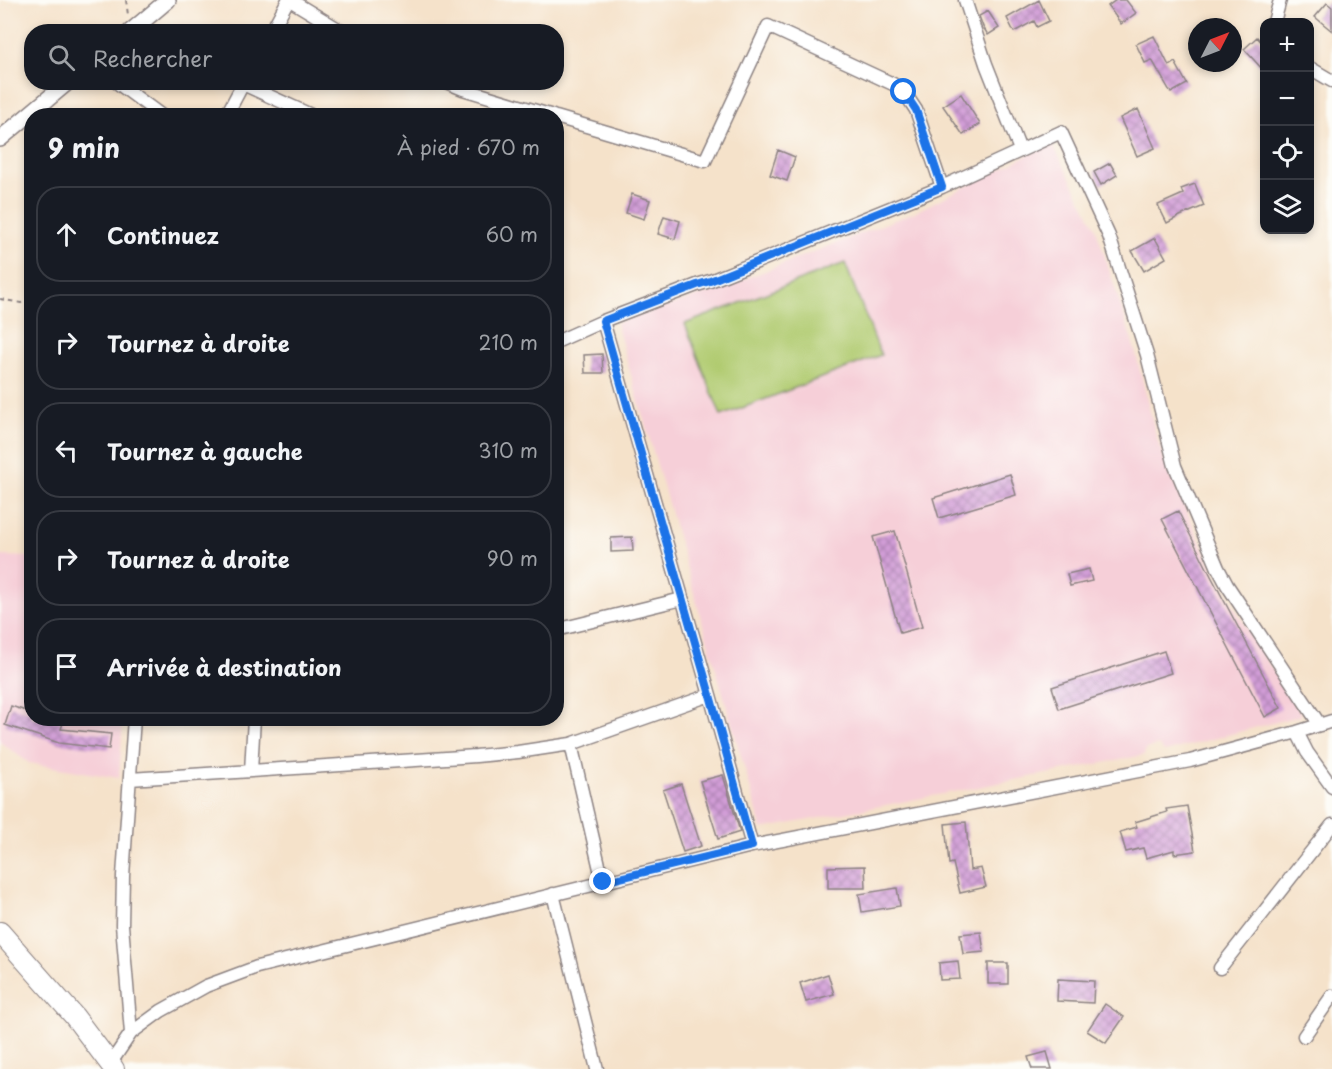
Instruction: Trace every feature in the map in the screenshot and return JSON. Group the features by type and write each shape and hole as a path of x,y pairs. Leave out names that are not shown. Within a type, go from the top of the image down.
{"main road":[{"path":"0,932 74,1016 112,1066"}],"street":[{"path":"140,24 168,0"},
{"path":"276,24 289,0 330,24"},
{"path":"965,0 986,64 1020,150"},
{"path":"1275,18 1280,0"},
{"path":"564,119 705,161 768,26 893,84 904,92 916,110 942,187"},
{"path":"1314,70 1332,81"},
{"path":"38,108 59,90"},
{"path":"127,90 151,108"},
{"path":"230,108 240,90"},
{"path":"259,90 296,108"},
{"path":"472,90 529,108"},
{"path":"0,140 24,120"},
{"path":"112,1066 131,1034 161,1011 206,986 257,967 752,846 1190,761 1326,723 1227,585 1214,558 1175,466 1147,355 1109,236 1061,132 942,187 564,338"},
{"path":"603,321 752,846"},
{"path":"564,628 682,599"},
{"path":"130,778 518,752 571,744 710,695"},
{"path":"131,1034 122,925 123,876 133,726"},
{"path":"251,771 254,726"},
{"path":"1297,732 1307,752 1332,787"},
{"path":"571,744 603,882"},
{"path":"1220,968 1332,825"},
{"path":"553,894 597,1069"},
{"path":"1304,1036 1332,996"}],"path":[{"path":"0,299 24,302"}],"shaded area":[{"path":"1052,143 1095,226 1135,350 1156,436 1165,462 1216,577 1302,715 1164,752 1158,745 1146,749 1144,755 762,829 616,323 717,290 915,212"},
{"path":"0,556 24,557 24,726 123,726 119,778 29,763 0,742"}],"green space":[{"path":"845,263 881,355 721,416 685,324"}],"building":[{"path":"1039,0 1049,21 1037,27 1034,21 1014,32 1007,18"},
{"path":"1116,0 1126,0 1136,13 1121,24 1108,6"},
{"path":"1327,3 1332,7 1332,31 1315,17"},
{"path":"988,11 999,28 988,35 979,16"},
{"path":"1154,36 1169,66 1175,62 1187,84 1171,93 1152,60 1145,63 1136,44"},
{"path":"1257,37 1260,40 1260,67 1244,49"},
{"path":"961,94 980,124 963,135 943,106"},
{"path":"1138,109 1155,148 1137,156 1120,118"},
{"path":"778,150 795,157 787,181 770,175"},
{"path":"1110,163 1117,175 1101,185 1094,172"},
{"path":"1195,184 1204,206 1167,223 1158,205 1183,194 1181,189"},
{"path":"632,194 650,200 644,219 626,213"},
{"path":"664,216 680,221 675,239 658,234"},
{"path":"1155,238 1166,258 1144,271 1132,251"},
{"path":"602,354 603,373 585,373 584,355"},
{"path":"1010,474 1016,495 939,518 933,498"},
{"path":"1178,511 1281,708 1265,717 1162,519"},
{"path":"895,531 922,627 900,633 873,537"},
{"path":"632,537 633,551 611,552 611,538"},
{"path":"1089,569 1092,581 1070,586 1067,574"},
{"path":"1164,651 1171,673 1059,709 1052,687"},
{"path":"11,706 24,710 24,726 62,726 61,729 111,734 109,749 59,743 5,725"},
{"path":"723,775 740,832 718,839 700,781"},
{"path":"681,784 701,846 683,852 663,790"},
{"path":"1187,806 1195,851 1174,854 1174,850 1146,858 1143,848 1126,852 1120,832 1137,827 1135,822 1167,812 1166,809"},
{"path":"966,822 970,870 981,868 986,887 960,893 953,863 949,864 945,824"},
{"path":"865,866 866,888 828,888 828,867"},
{"path":"897,888 900,906 862,912 859,894"},
{"path":"981,932 984,952 963,954 960,934"},
{"path":"958,961 960,979 940,980 939,963"},
{"path":"988,963 1008,963 1008,984 988,984"},
{"path":"828,974 834,994 806,1002 800,983"},
{"path":"1058,979 1094,981 1093,1003 1057,1001"},
{"path":"1105,1004 1124,1017 1106,1043 1087,1031"},
{"path":"1047,1052 1052,1069 1032,1069 1028,1057"}],"route":[{"path":"603,882 752,846 603,321 710,281 942,187 916,110 904,92"}]}
